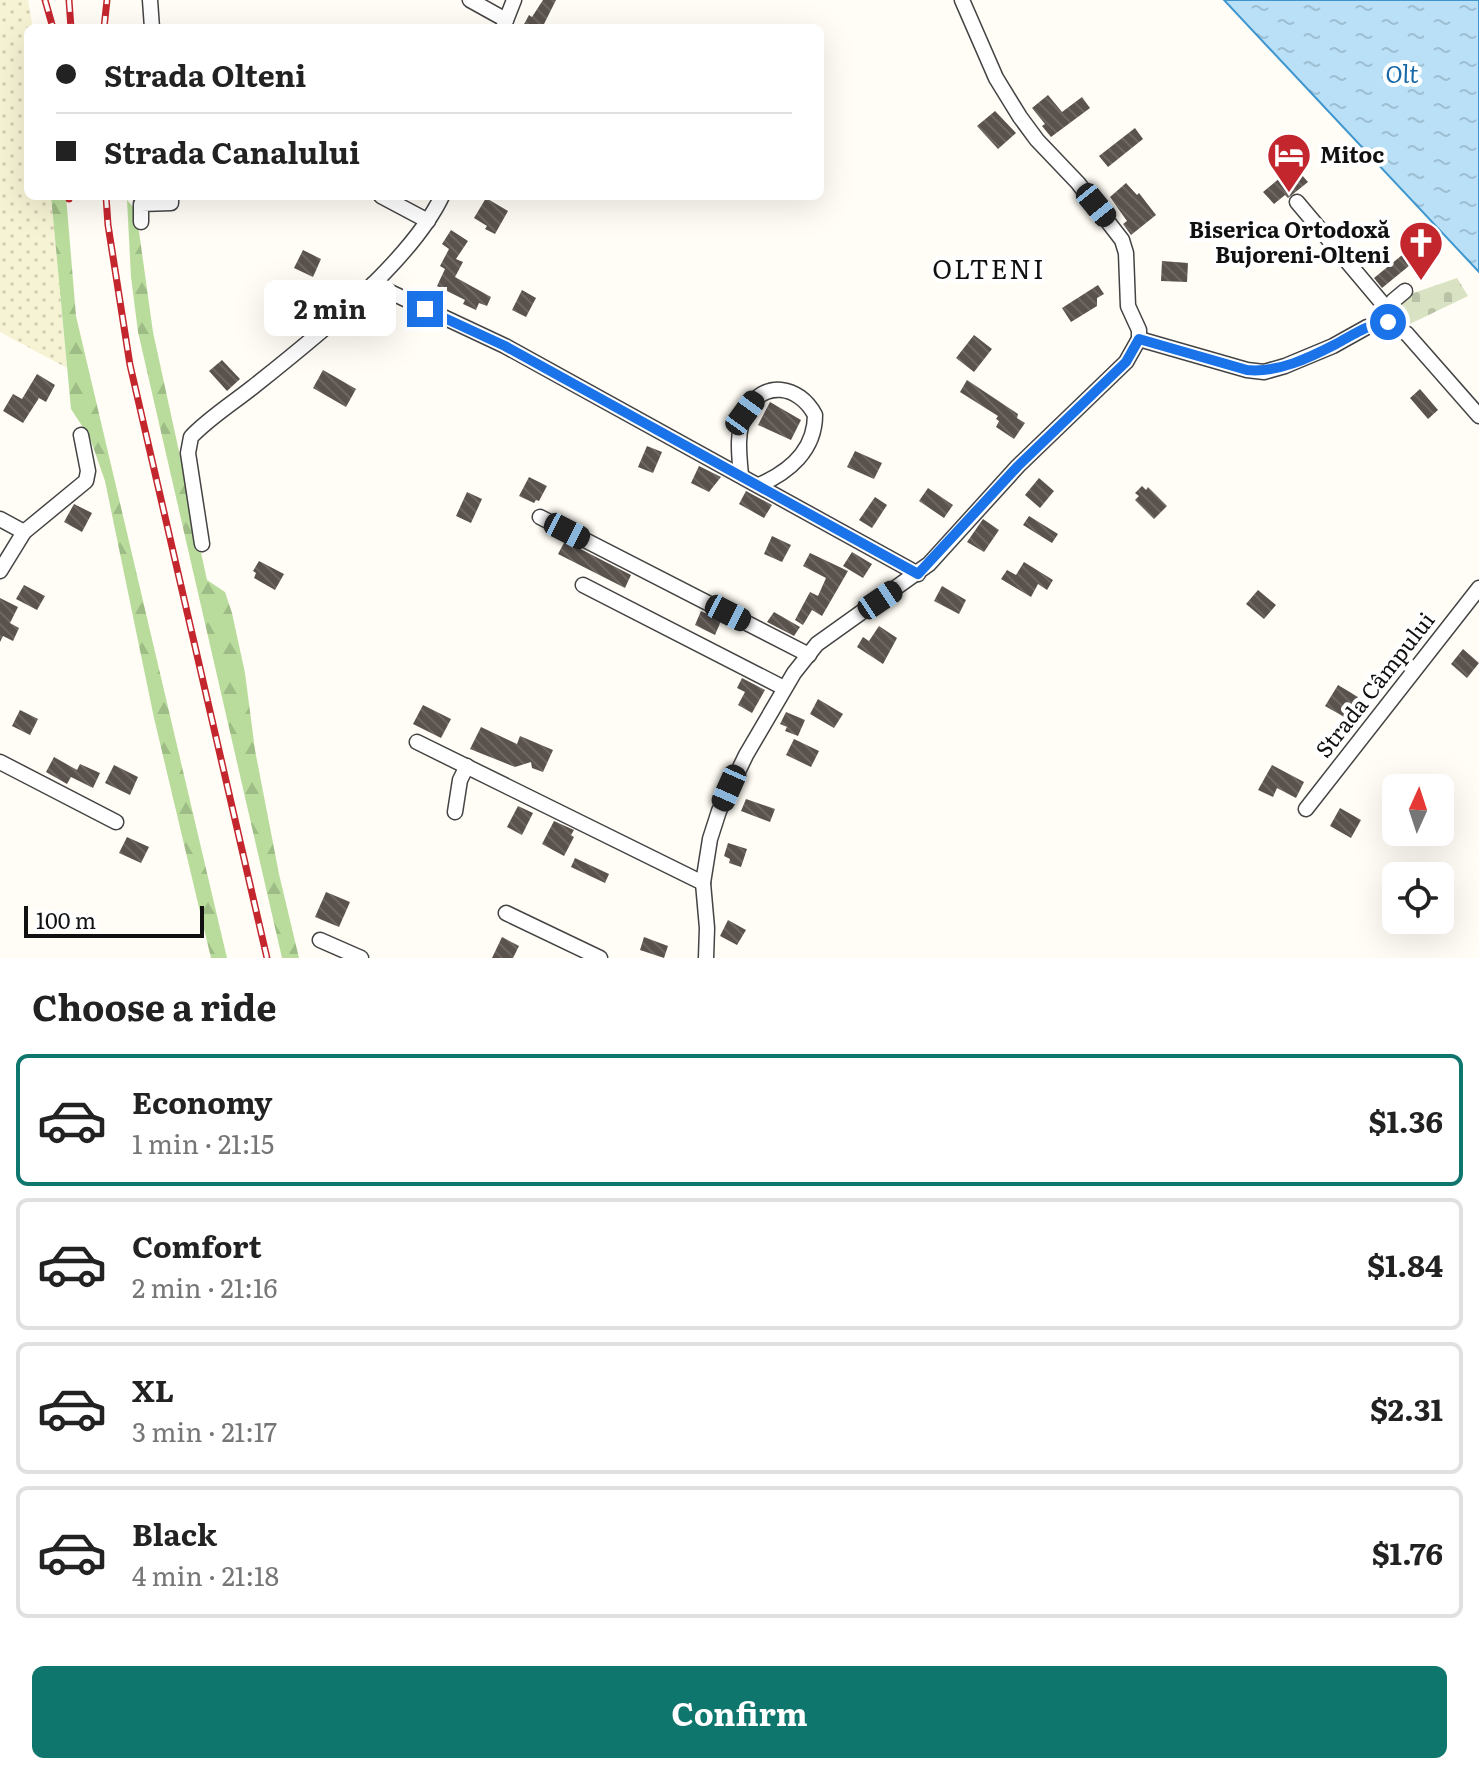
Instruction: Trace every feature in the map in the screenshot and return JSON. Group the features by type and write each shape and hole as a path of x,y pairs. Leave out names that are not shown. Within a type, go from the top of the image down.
{"street":[{"path":"150,0 152,24"},
{"path":"470,0 504,24 514,0"},
{"path":"708,957 703,883 710,839 719,811 746,755 784,688 809,655 832,633 918,574 1018,466 1126,362 1139,339 1139,330 1128,306 1126,253 1122,240 1078,183 1037,140 1020,117 996,78 962,0"},
{"path":"141,222 141,204 171,203 171,200"},
{"path":"389,200 428,221"},
{"path":"202,544 188,453 191,437 278,367 373,284 414,240 440,200"},
{"path":"1297,202 1479,416"},
{"path":"373,284 505,346 918,574"},
{"path":"1396,321 1393,301 1405,291"},
{"path":"1139,339 1247,370 1264,372 1333,346 1377,323 1396,321"},
{"path":"741,475 741,427 745,413 756,398 766,391 778,390 801,395 815,415 813,434 794,465 759,485"},
{"path":"0,571 24,532 86,481 88,471 81,435"},
{"path":"540,517 809,655"},
{"path":"0,519 24,532"},
{"path":"583,585 784,688"},
{"name":"Strada Câmpului","path":"1306,809 1479,588"},
{"path":"417,742 703,883"},
{"path":"0,762 116,822"},
{"path":"455,812 460,780 467,766"},
{"path":"506,913 600,958"},
{"path":"320,940 361,958"}],"shaded area":[{"path":"0,0 28,0 32,24 24,24 24,200 51,200 67,368 0,332"}],"green space":[{"path":"51,200 66,200 76,316 227,958 211,958 154,718 105,481 90,438 71,409"},
{"path":"127,200 136,210 153,332 207,580 225,592 232,613 279,874 299,958 282,958 138,332 131,277"},
{"path":"1457,278 1468,296 1410,324 1400,311 1399,298"}],"water":[{"name":"Olt","path":"1224,0 1479,0 1479,272"}],"building":[{"path":"543,0 556,0 544,24 524,24 529,15 532,17"},
{"path":"1048,95 1062,112 1082,97 1090,108 1051,137 1032,108"},
{"path":"995,111 1016,133 998,149 977,126"},
{"path":"1135,128 1143,139 1108,167 1099,156"},
{"path":"1294,166 1308,182 1288,198 1285,195 1274,204 1263,192"},
{"path":"1126,183 1137,195 1139,193 1156,215 1131,235 1123,224 1127,221 1110,197"},
{"path":"485,200 508,211 495,234 474,218"},
{"path":"451,230 468,241 456,259 463,262 455,277 491,297 487,306 479,303 476,310 463,304 465,300 437,286 445,269 440,266 449,249 442,244"},
{"path":"303,250 321,259 313,277 294,268"},
{"path":"1407,251 1415,261 1382,288 1374,278"},
{"path":"1162,261 1188,263 1187,282 1161,281"},
{"path":"1098,285 1104,294 1097,298 1097,306 1071,322 1062,308"},
{"path":"522,290 536,298 526,317 512,310"},
{"path":"291,291 313,302 300,328 276,318"},
{"path":"974,335 992,349 974,372 956,358"},
{"path":"222,360 240,379 227,391 209,371"},
{"path":"323,370 356,389 346,407 313,388"},
{"path":"37,374 55,385 46,402 39,398 23,423 3,411 13,394 22,399"},
{"path":"967,380 1018,414 1017,418 1025,423 1014,439 996,427 998,416 960,392"},
{"path":"1420,389 1438,410 1428,419 1410,398"},
{"path":"770,402 801,420 791,440 758,425"},
{"path":"647,446 662,452 653,473 638,467"},
{"path":"855,451 882,463 874,479 847,467"},
{"path":"699,466 721,477 709,492 691,483"},
{"path":"529,477 547,486 539,501 534,503 519,496"},
{"path":"1039,478 1054,491 1040,508 1025,495"},
{"path":"1142,486 1146,490 1148,487 1167,506 1154,519 1135,500 1139,496 1135,493"},
{"path":"928,488 953,505 944,518 919,501"},
{"path":"746,491 772,505 764,518 739,504"},
{"path":"467,492 482,499 471,523 456,516"},
{"path":"875,497 887,505 872,528 859,520"},
{"path":"74,504 92,513 82,532 64,522"},
{"path":"1029,516 1058,534 1052,543 1023,525"},
{"path":"983,519 999,530 984,552 967,542"},
{"path":"772,536 791,545 782,562 764,554"},
{"path":"565,541 631,575 625,588 558,554"},
{"path":"852,552 872,564 863,578 843,566"},
{"path":"810,553 848,571 822,616 812,610 803,625 795,620 810,592 818,596 826,578 803,566"},
{"path":"259,561 284,574 275,590 254,578 256,573 253,571"},
{"path":"1024,562 1053,580 1047,590 1038,584 1031,597 1001,579 1007,570 1016,575"},
{"path":"24,585 45,596 37,610 16,599"},
{"path":"942,586 966,600 959,614 934,601"},
{"path":"1258,590 1276,605 1264,619 1246,604"},
{"path":"0,598 18,607 10,623 19,628 13,641 3,636 0,642"},
{"path":"701,611 721,621 715,635 695,625"},
{"path":"774,612 800,627 794,636 767,622"},
{"path":"879,626 897,638 883,664 857,647 863,637 869,641"},
{"path":"1463,649 1479,663 1467,678 1451,664"},
{"path":"742,678 765,690 752,713 738,705 745,692 737,688"},
{"path":"1338,685 1358,697 1346,718 1325,706"},
{"path":"818,699 843,714 834,728 810,714"},
{"path":"423,705 451,719 441,738 413,724"},
{"path":"20,710 38,719 30,735 12,726"},
{"path":"786,712 805,720 798,736 785,731 787,727 780,724"},
{"path":"481,727 517,744 520,736 553,750 543,772 532,768 531,762 515,767 470,749"},
{"path":"794,739 819,751 811,767 786,755"},
{"path":"54,757 77,770 80,764 100,773 93,788 71,777 67,784 46,772"},
{"path":"114,765 138,777 130,795 105,783"},
{"path":"1272,765 1304,782 1296,798 1277,788 1273,797 1258,790"},
{"path":"746,799 775,809 770,822 741,811"},
{"path":"518,806 533,813 522,835 507,827"},
{"path":"1340,808 1361,820 1351,838 1330,826"},
{"path":"554,821 574,830 571,835 574,837 564,856 542,844"},
{"path":"127,837 149,847 141,863 119,853"},
{"path":"728,843 747,849 741,867 729,863 730,859 724,856"},
{"path":"575,858 609,874 605,883 571,867"},
{"path":"326,892 350,902 339,927 315,917"},
{"path":"728,920 746,930 737,945 720,936"},
{"path":"502,937 519,946 513,958 492,958"},
{"path":"644,937 668,946 664,958 640,950"}],"railway":[{"path":"45,0 52,24"},
{"path":"69,0 71,24"},
{"path":"104,24 107,0"},
{"path":"106,200 130,365 267,958"}],"place":[{"name":"Mitoc","path":"1289,194"},
{"name":"Biserica Ortodoxă Bujoreni-Olteni","path":"1421,282"}],"district":[{"name":"OLTENI","path":"989,270"}],"route":[{"path":"425,309 505,346 918,574 1018,466 1126,362 1139,339 1247,370 1264,372 1333,346 1367,327 1388,322"}]}
